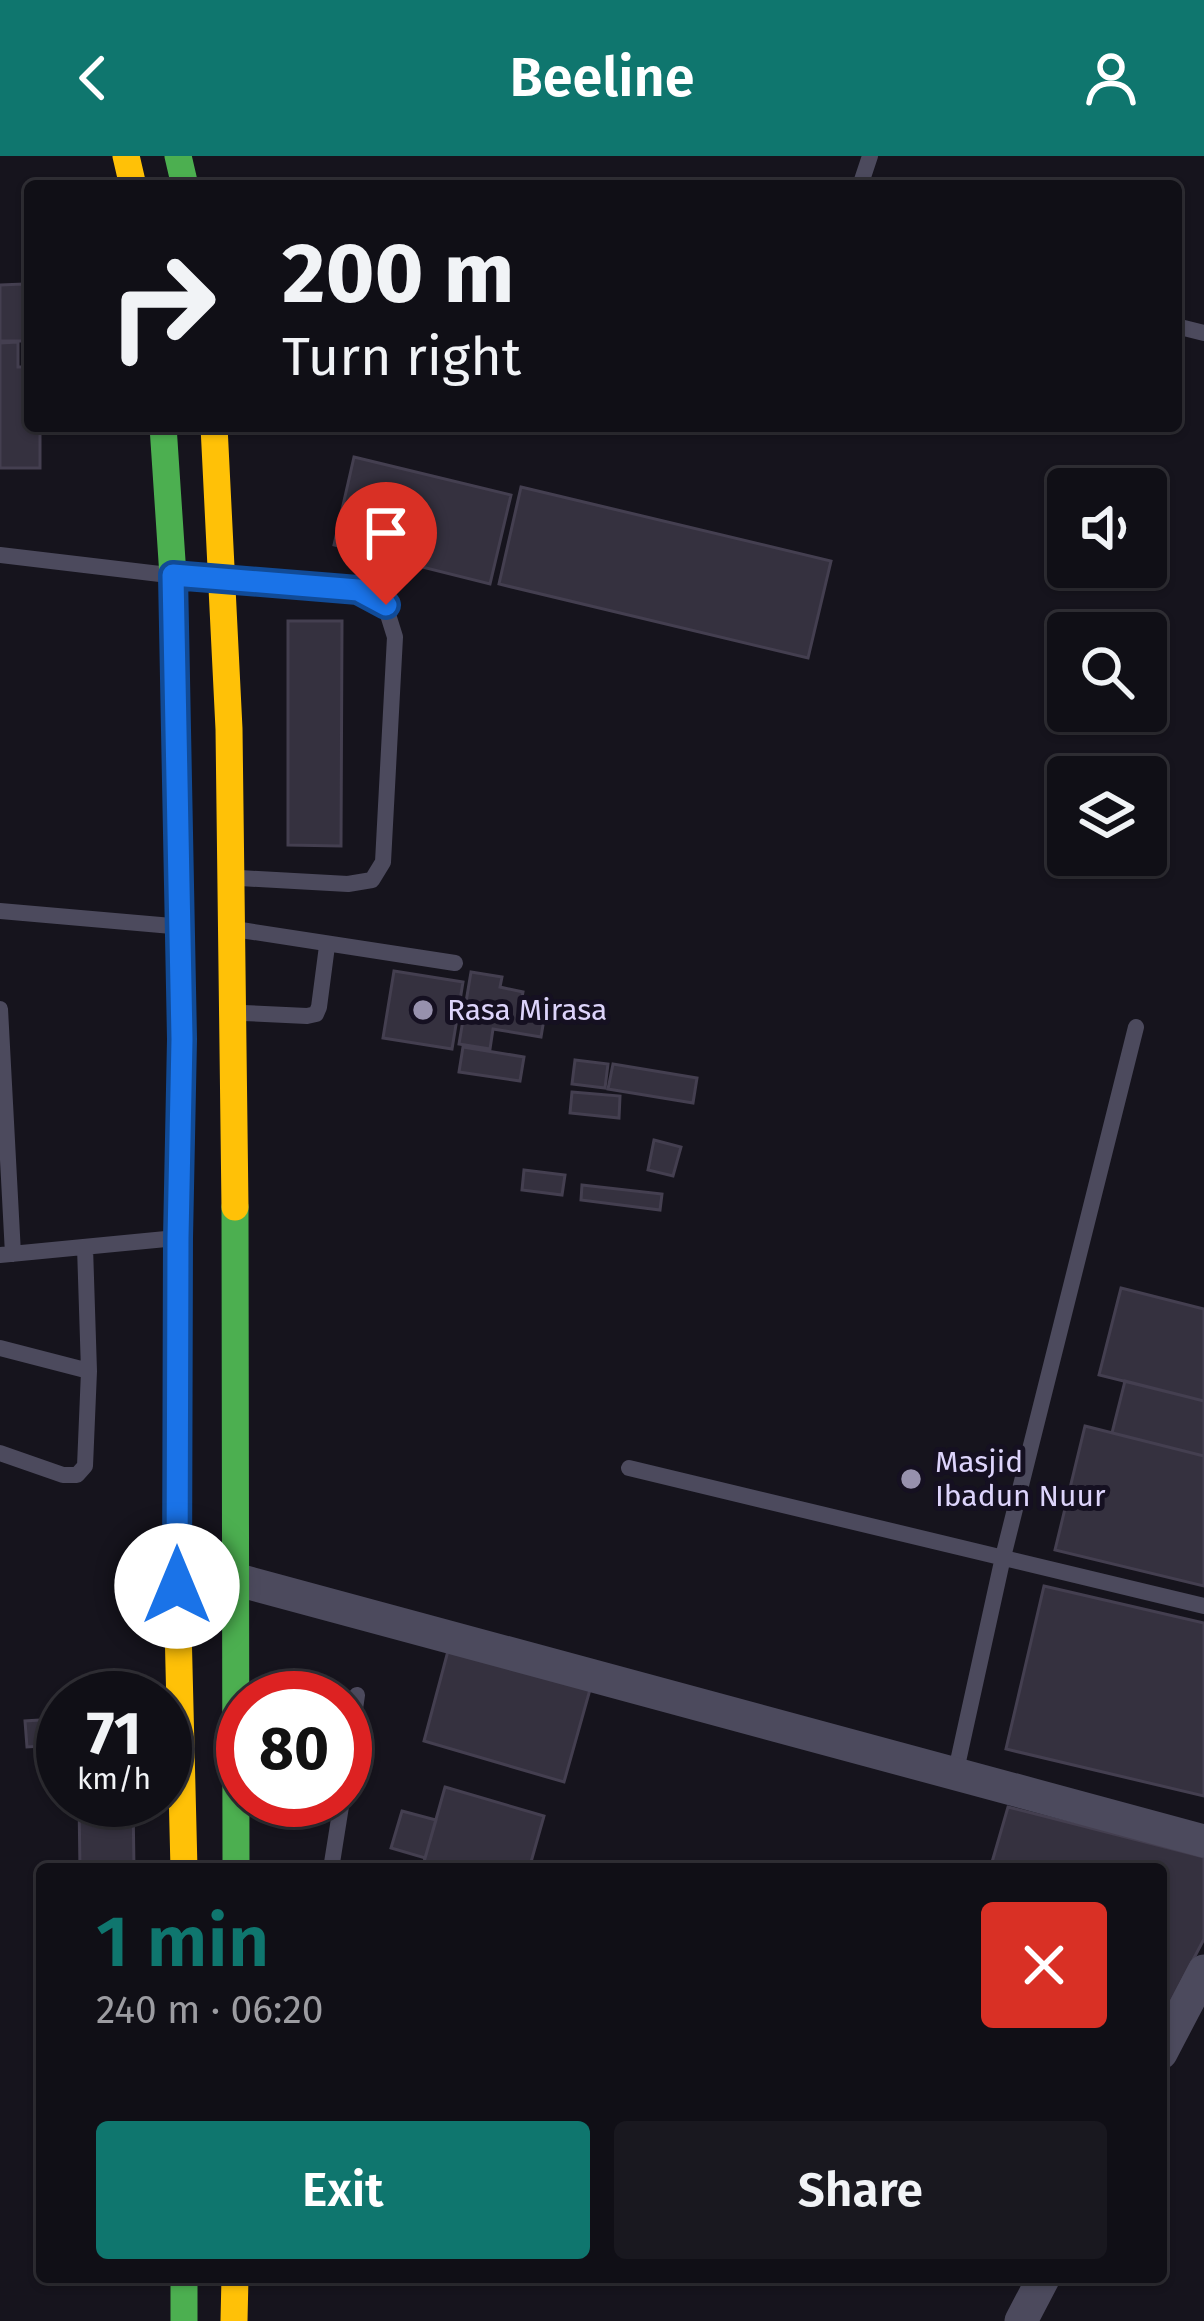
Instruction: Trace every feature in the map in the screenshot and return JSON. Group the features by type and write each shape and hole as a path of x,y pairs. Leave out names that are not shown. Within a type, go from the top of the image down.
{"highway":[{"path":"164,432 198,577 233,878 236,1863"},
{"path":"184,1863 177,1586 180,927 198,577 213,432"},
{"path":"184,2283 184,2321"},
{"path":"233,2321 235,2283"}],"street":[{"path":"177,1586 238,1580 1204,1841"},
{"path":"1167,2042 1204,1971"},
{"path":"1028,2319 1042,2283"}],"lane":[{"path":"0,555 358,590 386,605 395,637 383,862 372,880 348,884 233,878"},
{"path":"0,910 180,927"},
{"path":"234,929 455,964"},
{"path":"235,1012 316,1014 327,946"},
{"path":"0,1010 6,1254 178,1238"},
{"path":"956,1775 1003,1557 1136,1027"},
{"path":"0,1453 63,1475 77,1475 85,1466 89,1370 85,1247"},
{"path":"0,1348 89,1370"},
{"path":"628,1468 1204,1606"},
{"path":"332,1863 338,1827"}],"building":[{"path":"23,284 24,341 0,341 0,285"},
{"path":"18,342 18,367 24,367 24,432 40,432 40,468 0,468 0,343"},
{"path":"354,457 511,495 490,584 334,545"},
{"path":"521,487 831,561 808,658 499,584"},
{"path":"288,621 342,621 341,846 288,845"},
{"name":"Rasa Mirasa","path":"394,971 463,982 452,1049 383,1038"},
{"path":"471,972 502,977 500,987 523,992 521,1003 546,1007 541,1037 493,1029 490,1049 459,1044"},
{"path":"463,1047 524,1057 520,1081 459,1072"},
{"path":"575,1060 608,1064 605,1088 572,1084"},
{"path":"613,1064 697,1078 693,1103 608,1089"},
{"path":"572,1092 620,1096 619,1118 570,1113"},
{"path":"654,1140 681,1147 673,1176 648,1170"},
{"path":"524,1170 565,1175 562,1195 522,1190"},
{"path":"582,1185 662,1194 660,1210 581,1200"},
{"path":"1121,1288 1204,1309 1204,1401 1099,1375"},
{"path":"1125,1381 1204,1401 1204,1456 1112,1433"},
{"path":"1085,1426 1204,1456 1204,1586 1055,1550"},
{"path":"1044,1586 1204,1623 1204,1796 1006,1749"},
{"path":"449,1647 591,1686 564,1782 424,1741"},
{"path":"36,1720 36,1746 27,1747 25,1721"},
{"path":"445,1787 544,1816 531,1863 424,1863"},
{"path":"1008,1807 1204,1857 1204,1939 1167,2010 1167,1863 992,1863"},
{"path":"402,1811 436,1820 425,1858 391,1848"},
{"path":"79,1827 133,1827 134,1863 80,1863"}],"traffic: fast":[{"path":"178,156 184,180"},
{"path":"163,432 173,576 182,1039 177,1311"},
{"path":"235,1207 236,1863"},
{"path":"184,2283 184,2321"}],"traffic: slow":[{"path":"126,156 132,180"},
{"path":"214,432 229,729 235,1207"},
{"path":"177,1311 184,1863"},
{"path":"234,2321 235,2283"}],"place":[{"name":"Rasa Mirasa","path":"423,1010"},
{"name":"Masjid Ibadun Nuur","path":"911,1479"}],"route":[{"path":"177,1586 182,1039 173,575 358,590 386,605"}]}
